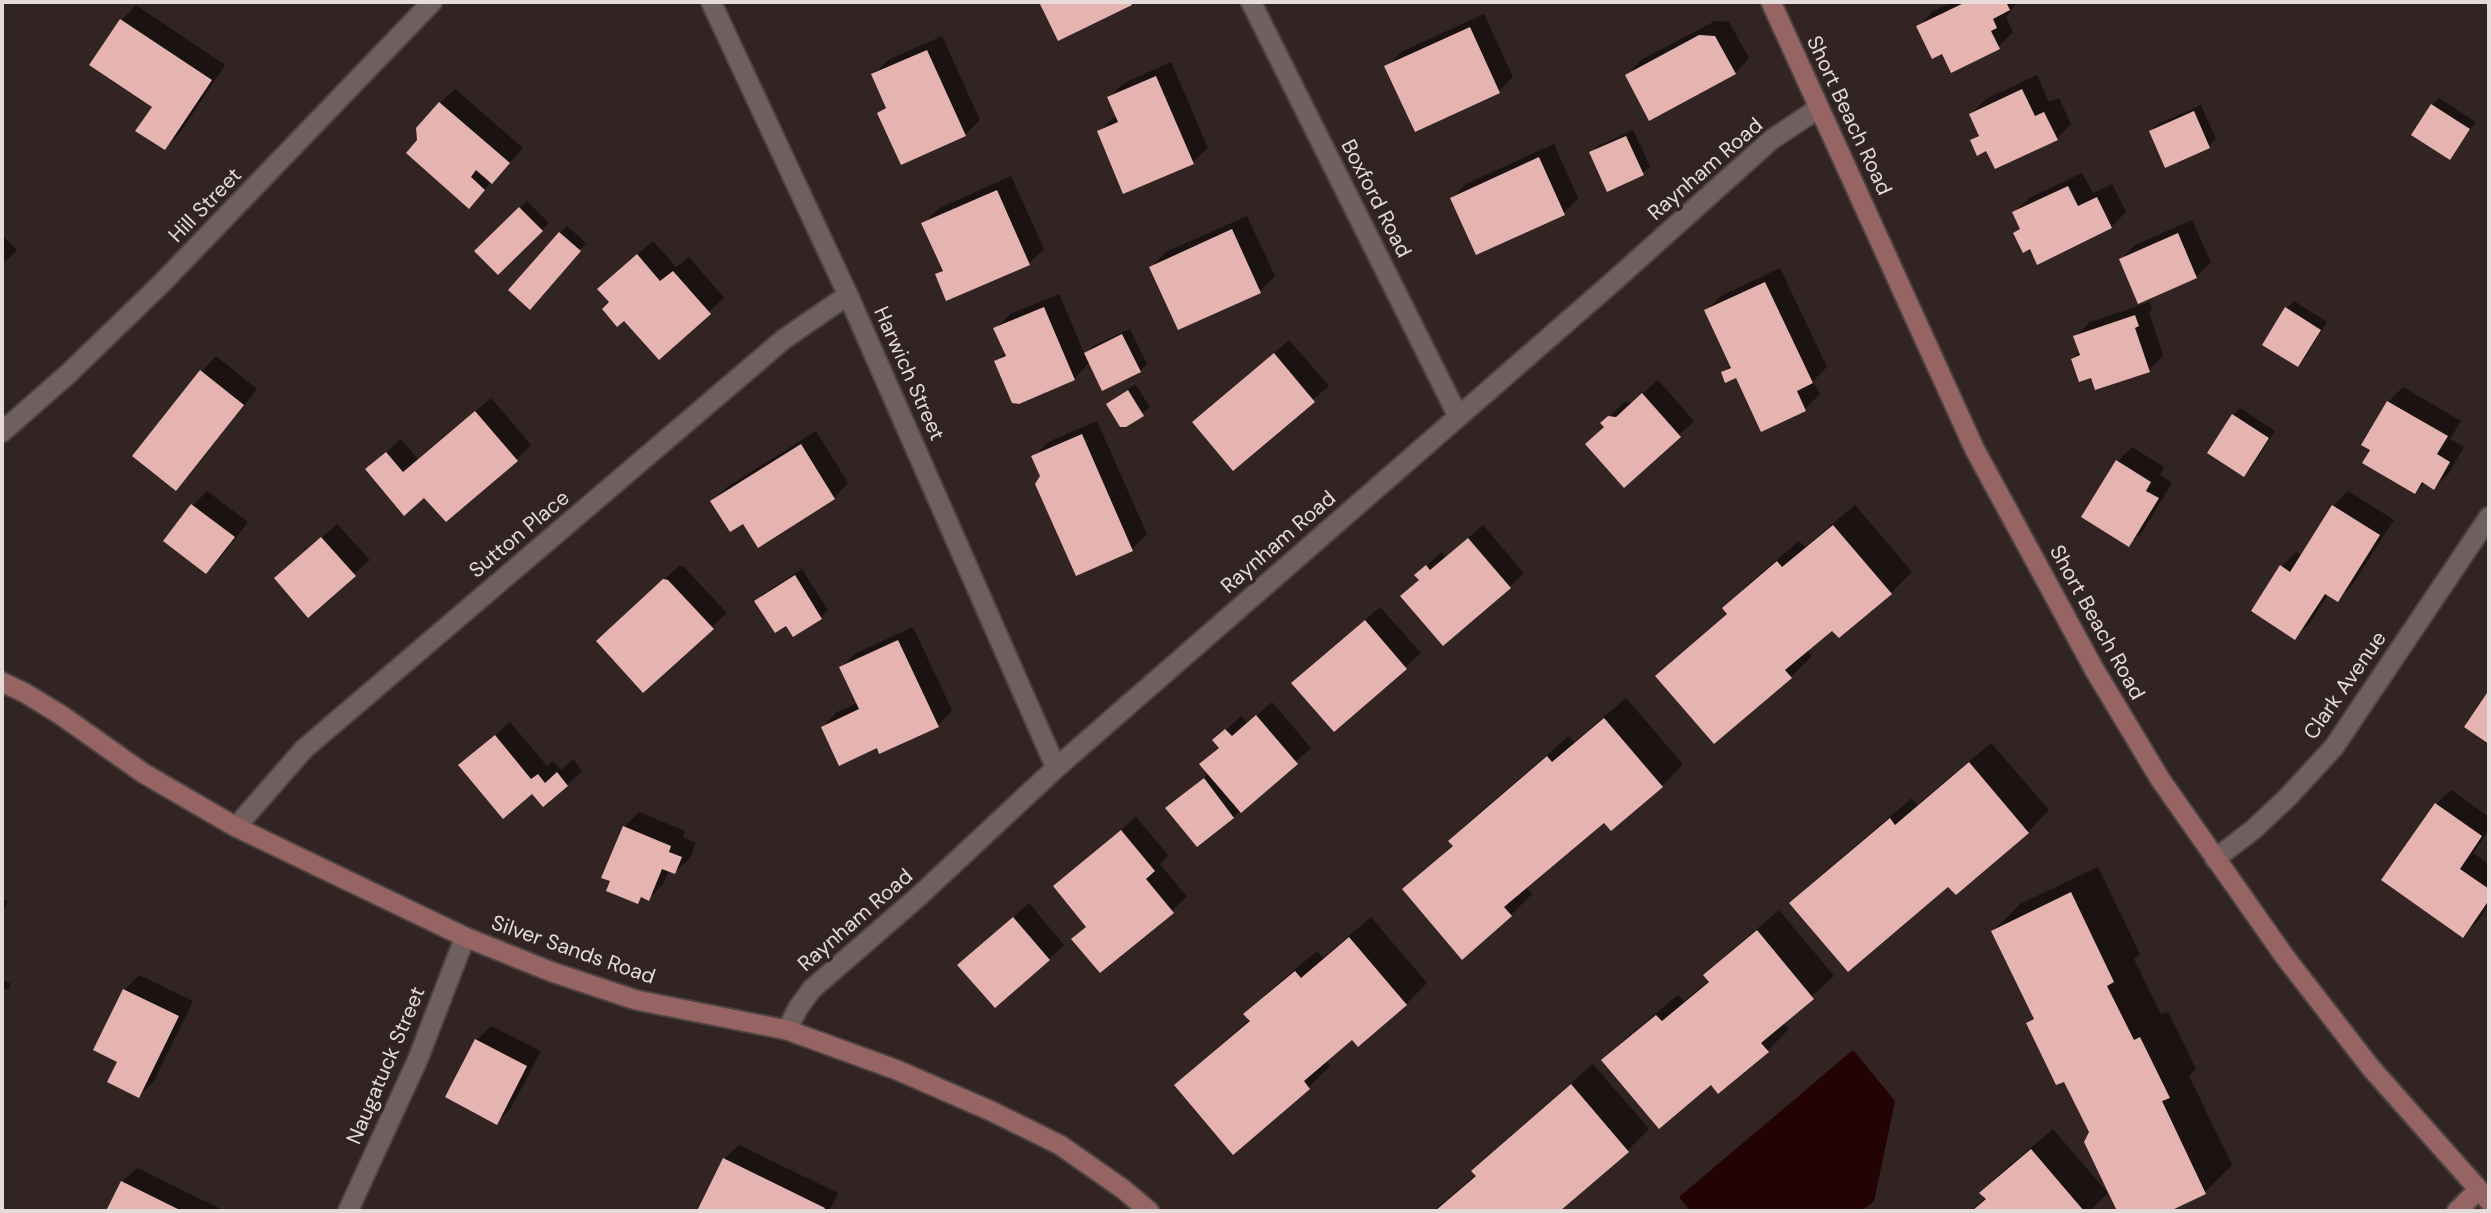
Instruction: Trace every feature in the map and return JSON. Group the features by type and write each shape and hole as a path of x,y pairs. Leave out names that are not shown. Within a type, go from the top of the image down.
{"main road":[{"name":"Short Beach Road","path":"1771,2 1975,450 2094,669 2160,779 2285,957 2371,1069 2484,1196"},
{"name":"Silver Sands Road","path":"2,682 61,715 144,773 236,827 465,937 552,972 636,1000 787,1030 897,1070 1060,1145 1123,1189 1149,1211"},
{"path":"2457,1211 2484,1196"}],"street":[{"name":"Harwich Street","path":"711,2 848,295 1056,768"},
{"name":"Boxford Road","path":"1251,2 1458,416"},
{"name":"Hill Street","path":"2,432 68,374 162,283 270,174 428,3"},
{"name":"Raynham Road","path":"787,1030 812,989 919,896 1056,768 1615,280 1771,140 1819,108"},
{"name":"Sutton Place","path":"236,827 304,749 784,340 848,295"},
{"name":"Clark Avenue","path":"2215,859 2254,830 2334,747 2489,517"},
{"name":"Naugatuck Street","path":"348,1211 418,1059 465,937"}],"shaded area":[{"path":"1853,1050 1895,1101 1874,1201 1862,1211 1691,1211 1679,1197"}],"building":[{"path":"1039,2 1130,2 1132,5 1058,41"},
{"path":"1966,2 2006,2 2010,10 1993,19 1997,28 1991,31 2000,49 1951,73 1942,54 1932,59 1916,26"},
{"path":"120,19 212,80 165,150 135,131 152,107 89,65"},
{"path":"1470,27 1500,93 1415,132 1384,66"},
{"path":"1699,35 1715,36 1736,74 1649,121 1625,75"},
{"path":"927,50 966,136 901,165 877,113 886,108 871,74"},
{"path":"1156,76 1194,164 1123,194 1097,131 1118,122 1107,97"},
{"path":"2022,89 2035,116 2044,112 2058,140 1995,169 1986,151 1977,156 1970,140 1979,136 1969,114"},
{"path":"439,102 510,163 492,184 476,170 471,177 485,190 469,209 406,153 417,140 416,128"},
{"path":"2431,104 2470,129 2450,160 2411,135"},
{"path":"2194,111 2210,148 2165,168 2149,131"},
{"path":"1626,136 1644,175 1607,192 1589,152"},
{"path":"1539,157 1565,215 1476,255 1450,198"},
{"path":"2068,186 2078,206 2097,197 2112,228 2037,265 2030,249 2023,253 2013,233 2020,229 2012,212"},
{"path":"997,190 1030,265 946,301 935,274 943,271 921,223"},
{"path":"519,207 543,231 498,275 474,251"},
{"path":"1232,229 1261,293 1178,330 1149,267"},
{"path":"559,232 581,251 530,310 508,290"},
{"path":"2178,233 2197,278 2138,304 2119,259"},
{"path":"637,254 660,281 673,271 711,314 659,360 624,321 617,327 602,309 609,302 597,289"},
{"path":"1765,282 1813,383 1797,391 1806,411 1761,432 1736,378 1725,383 1721,372 1731,368 1704,310"},
{"path":"1044,307 1075,380 1019,404 1012,403 994,361 1006,356 993,328"},
{"path":"2285,307 2321,330 2298,367 2262,345"},
{"path":"2135,315 2139,326 2135,328 2150,372 2095,390 2091,378 2079,382 2071,359 2080,355 2073,336"},
{"path":"1122,334 1141,372 1102,391 1084,353"},
{"path":"1274,353 1315,402 1233,471 1192,422"},
{"path":"200,370 244,405 176,491 132,456"},
{"path":"1128,390 1144,416 1126,427 1120,427 1106,404"},
{"path":"1642,393 1681,437 1624,488 1585,444 1604,427 1600,423 1608,416 1616,417"},
{"path":"2387,401 2448,436 2437,454 2450,462 2434,490 2422,482 2415,494 2362,463 2370,450 2361,445"},
{"path":"475,411 518,461 446,522 424,498 404,516 365,469 386,452 403,472"},
{"path":"2232,414 2269,438 2244,477 2207,453"},
{"path":"1082,434 1133,551 1076,576 1035,484 1040,476 1031,456"},
{"path":"801,444 835,499 758,548 743,524 730,532 710,501"},
{"path":"2116,460 2151,482 2146,491 2159,498 2129,547 2081,517"},
{"path":"191,504 235,537 206,574 163,541"},
{"path":"2332,505 2380,535 2338,602 2325,594 2295,640 2251,611 2280,565 2290,572"},
{"path":"1833,525 1892,594 1839,638 1832,631 1785,670 1792,678 1714,744 1655,676 1727,614 1722,608 1777,561 1782,567"},
{"path":"321,537 356,576 308,618 274,578"},
{"path":"1468,538 1511,588 1443,646 1400,596 1419,580 1414,575 1426,565 1430,570"},
{"path":"795,575 822,619 793,637 786,626 775,633 754,601"},
{"path":"663,579 668,580 714,629 643,693 596,641"},
{"path":"1365,620 1407,669 1334,732 1291,683"},
{"path":"898,640 939,727 879,754 877,748 839,766 821,727 859,709 839,667"},
{"path":"2489,690 2489,744 2464,727"},
{"path":"1256,715 1298,764 1241,813 1199,764 1219,748 1212,740 1225,729 1232,736"},
{"path":"1604,718 1663,787 1611,831 1604,823 1504,907 1512,916 1462,960 1402,889 1453,846 1448,841 1547,756 1552,762"},
{"path":"495,735 531,779 538,774 545,783 557,772 568,786 543,807 532,794 503,819 458,765"},
{"path":"1969,762 2029,833 1956,895 1948,887 1848,972 1789,903 1890,818 1895,825"},
{"path":"1204,778 1234,818 1197,847 1165,808"},
{"path":"2435,803 2482,836 2460,869 2489,889 2489,900 2463,938 2381,880"},
{"path":"623,826 671,846 669,852 682,857 675,874 662,869 649,901 641,897 638,904 606,891 610,881 601,878"},
{"path":"1121,830 1155,871 1146,879 1174,913 1100,973 1071,939 1086,927 1053,886"},
{"path":"2071,892 2114,982 2107,986 2134,1040 2140,1037 2170,1098 2162,1101 2206,1194 2170,1211 2117,1211 2084,1142 2089,1132 2064,1082 2056,1085 2026,1023 2034,1019 1991,931"},
{"path":"1013,917 1050,960 995,1008 957,965"},
{"path":"1757,930 1814,999 1761,1043 1769,1052 1718,1094 1711,1085 1659,1129 1601,1060 1656,1015 1662,1021 1709,982 1703,975"},
{"path":"1349,937 1407,1005 1358,1047 1352,1040 1304,1081 1310,1089 1233,1155 1174,1085 1250,1021 1243,1014 1295,971 1301,978"},
{"path":"123,989 179,1016 139,1098 107,1082 117,1062 93,1050"},
{"path":"475,1039 527,1066 497,1125 445,1097"},
{"path":"1571,1084 1629,1152 1560,1211 1435,1211 1476,1176 1471,1171"},
{"path":"2031,1149 2084,1211 1972,1211 1986,1199 1979,1193"},
{"path":"723,1158 825,1208 823,1211 697,1211"},
{"path":"121,1181 182,1211 106,1211"}]}
